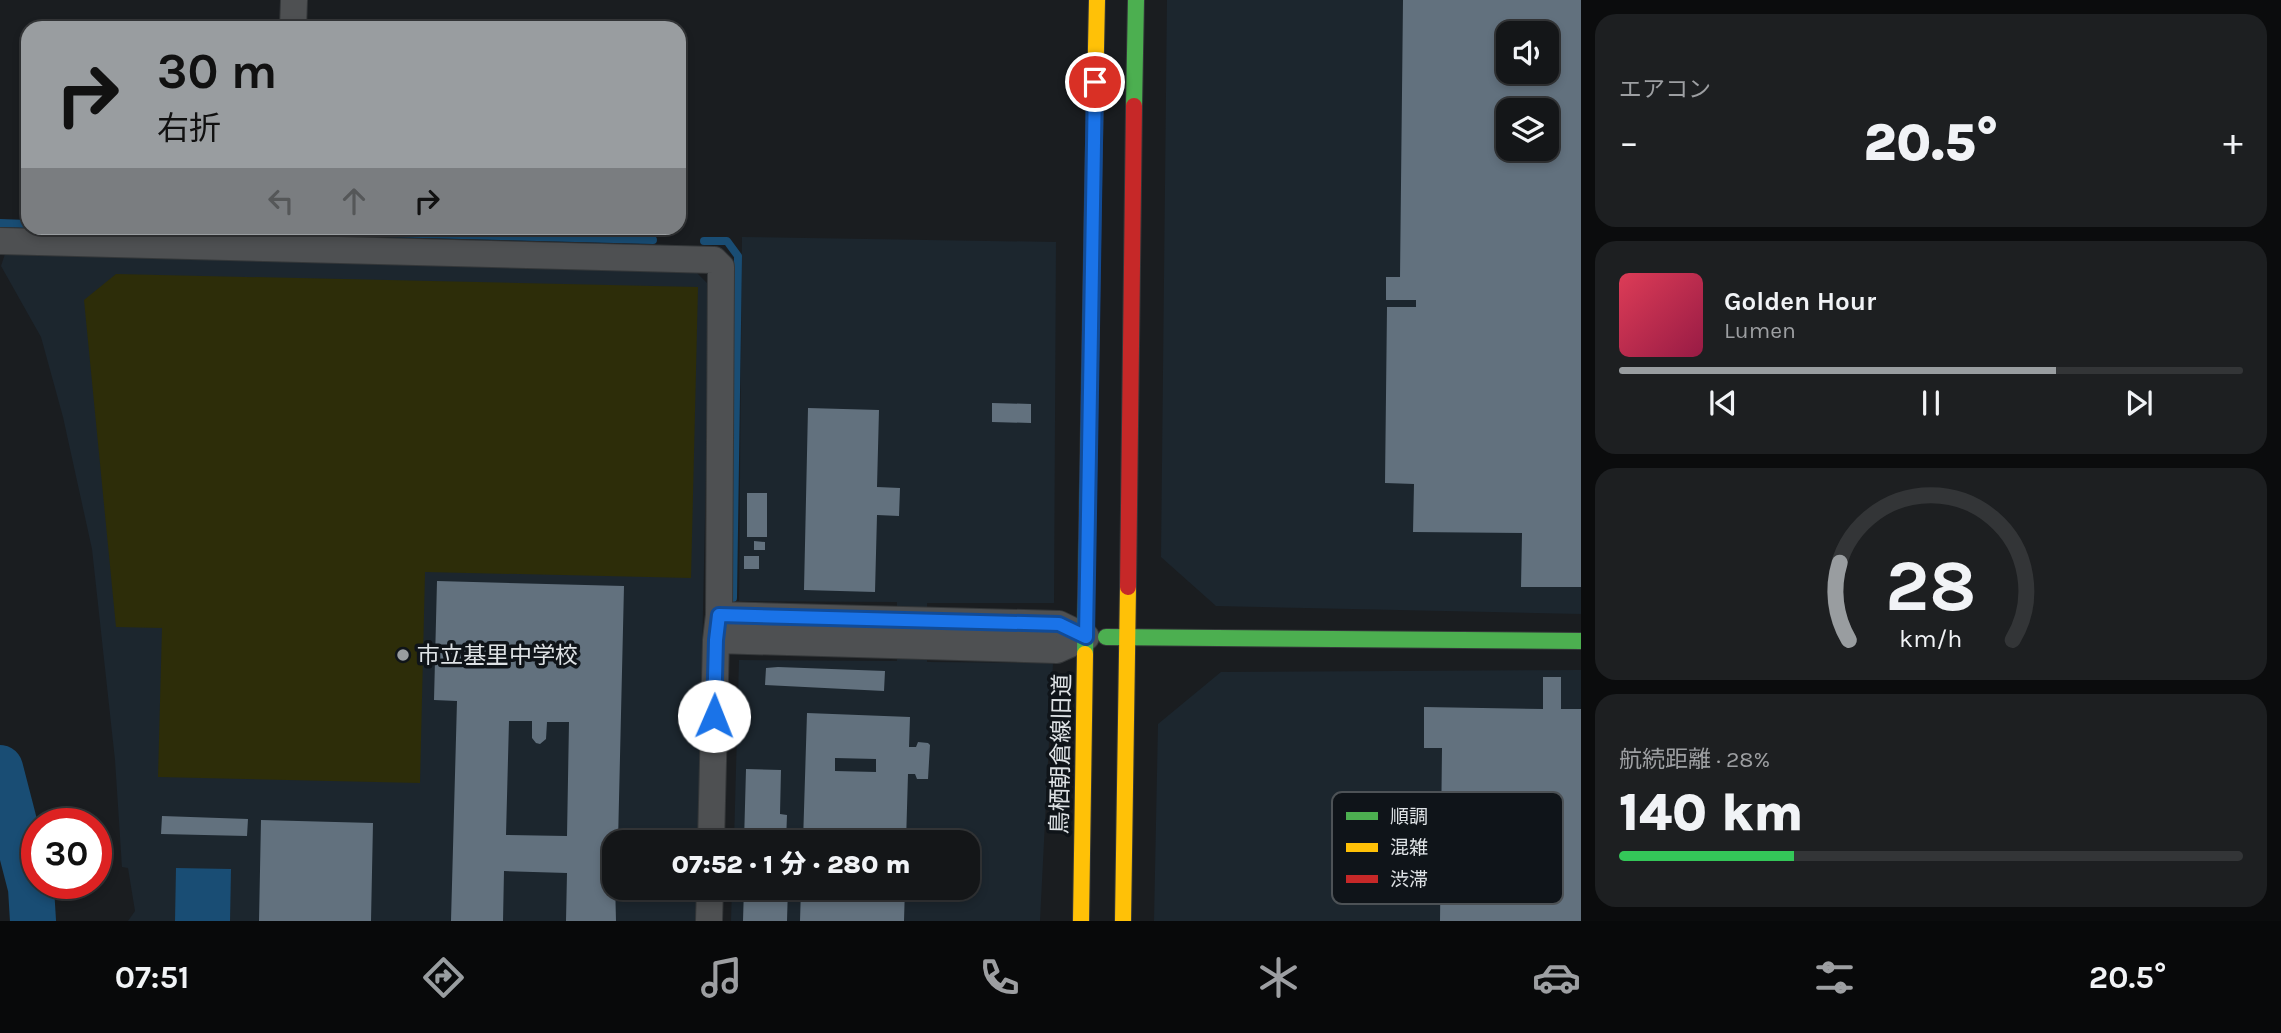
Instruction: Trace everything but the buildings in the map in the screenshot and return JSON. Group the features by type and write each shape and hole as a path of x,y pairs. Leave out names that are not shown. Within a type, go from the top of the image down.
{"street":[{"path":"293,21 294,0"},
{"name":"鳥栖朝倉線旧道","path":"1081,921 1097,0"},
{"path":"1123,921 1129,636 1130,248 1136,0"},
{"path":"0,241 290,237 714,260 721,267 717,627 711,830"},
{"path":"717,627 1059,624 1086,637 1581,641"},
{"path":"709,921 710,900"}],"shaded area":[{"path":"1167,0 1581,0 1581,614 1216,606 1161,557"},
{"path":"742,237 1056,242 1054,603 927,603 927,662 1053,663 1040,921 731,921 732,900 980,900 980,830 734,830 739,660 897,661 897,602 739,601"},
{"name":"市立基里中学校","path":"5,254 695,271 710,286 698,830 602,830 602,900 697,900 696,921 128,921 135,911 128,868 122,867 115,760 92,549 63,417 41,337 1,266"},
{"path":"116,274 698,287 691,578 425,572 420,783 158,777 162,628 116,627 84,300"},
{"path":"1581,670 1581,921 1154,921 1158,724 1221,672"}],"water":[{"path":"176,868 231,869 230,921 175,921"}],"waterway":[{"path":"0,223 21,224"},
{"path":"460,235 653,240"},
{"path":"704,241 727,241 738,256 733,598"},
{"path":"0,768 31,888 33,921"}],"traffic: fast":[{"path":"1134,106 1136,0"},
{"path":"1085,654 1093,191"},
{"path":"1106,637 1581,641"}],"traffic: slow":[{"path":"1093,191 1097,0"},
{"path":"1123,921 1128,587"},
{"path":"1081,921 1085,654"}],"traffic: jam":[{"path":"1128,587 1134,106"}],"place":[{"name":"市立基里中学校","path":"403,655"}],"route":[{"path":"714,716 719,615 1059,624 1086,637 1095,82"}]}
